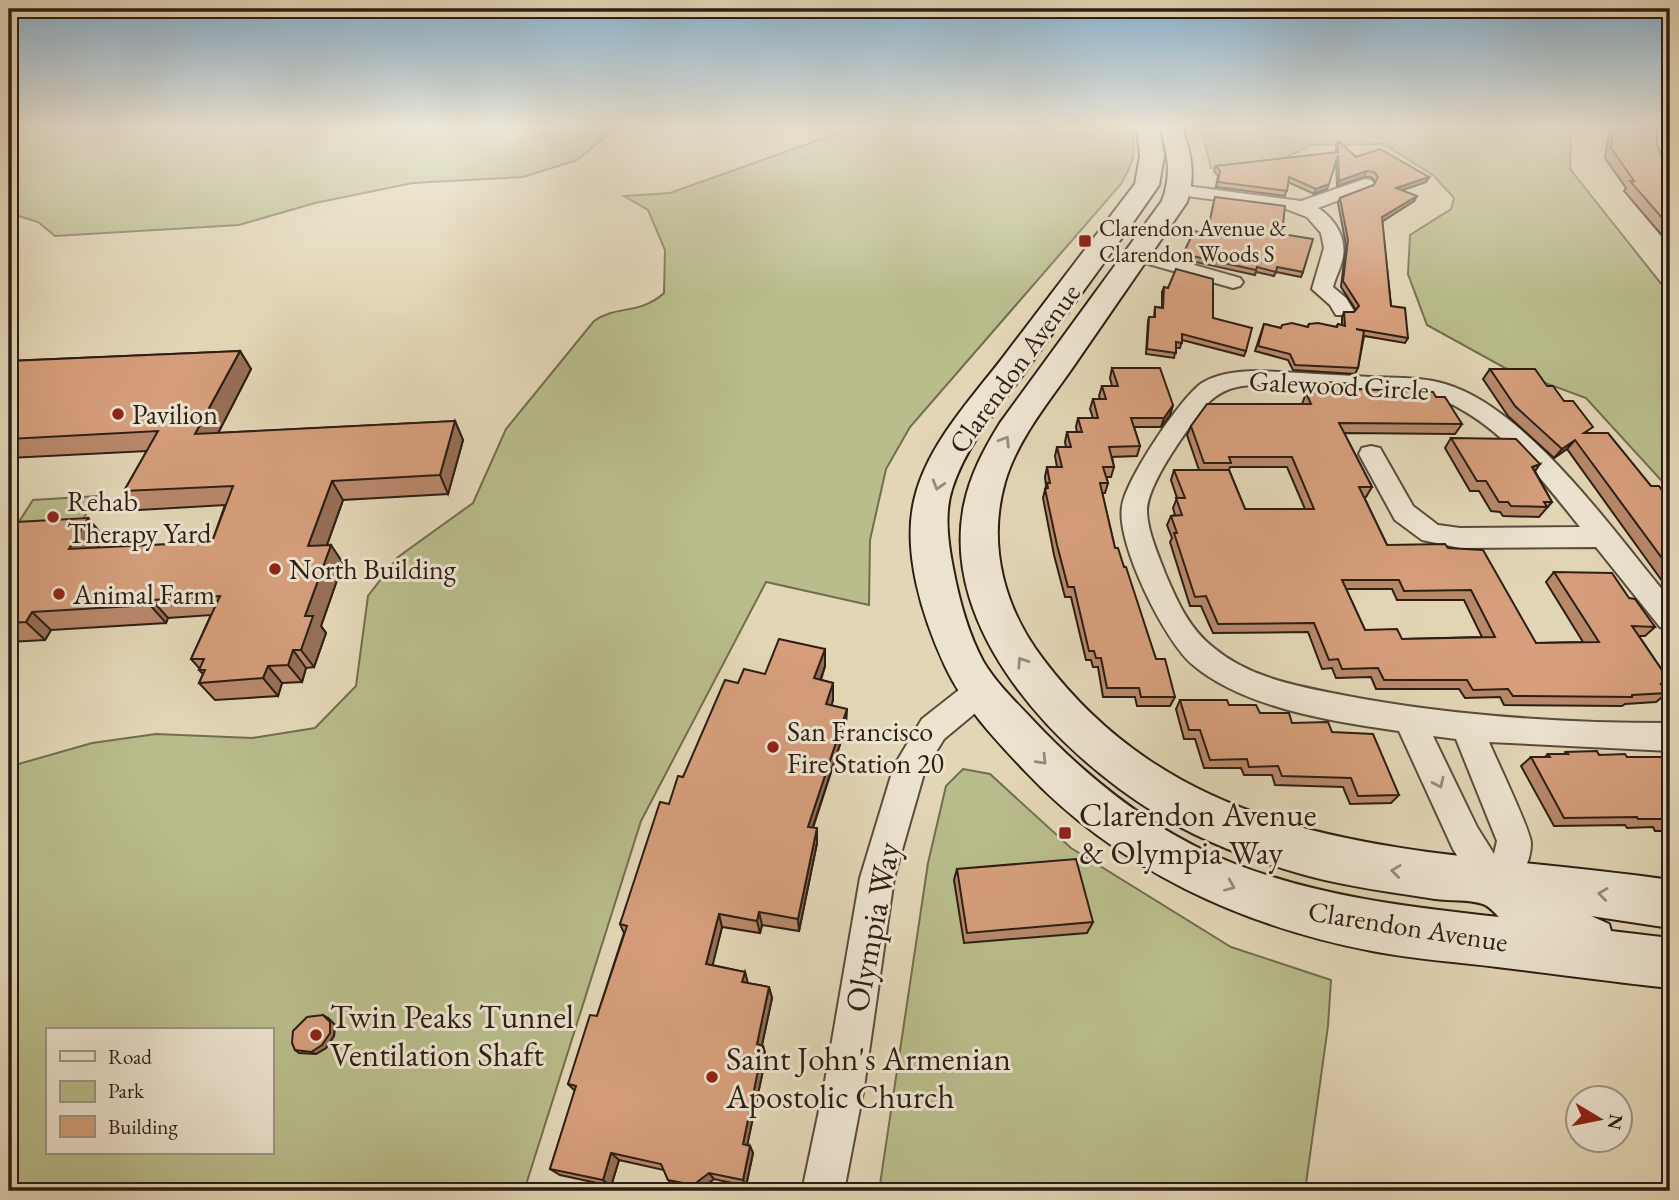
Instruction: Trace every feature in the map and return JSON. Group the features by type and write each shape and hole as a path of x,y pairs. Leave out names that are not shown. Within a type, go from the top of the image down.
{"main road":[{"name":"Clarendon Avenue","path":"1148,183 1120,225 968,426 943,468 930,511 935,567 946,618 980,691 1057,776 1111,820 1159,851 1228,885 1285,906 1340,920 1419,933 1670,963"},
{"name":"Clarendon Avenue","path":"1180,183 1179,190 1163,220 1012,431 989,472 980,508 978,542 991,600 1000,623 1023,663 1064,715 1108,756 1182,806 1240,833 1303,855 1346,863 1670,904"},
{"path":"1087,268 1138,255 1120,225"},
{"path":"991,600 980,645 980,691 1023,706 1064,715"},
{"path":"1419,933 1492,881 1536,916 1619,955"}],"street":[{"path":"1303,207 1365,184"},
{"path":"1179,190 1303,207 1320,218 1331,235 1333,259 1322,289 1339,302 1343,311"},
{"path":"1138,255 1233,282"},
{"name":"Galewood Circle","path":"1670,619 1550,473 1516,438 1486,412 1460,396 1416,386 1249,378 1219,384 1199,397 1145,479 1135,500 1138,532 1177,627 1197,652 1211,663 1258,688 1293,698 1410,722 1468,729 1670,737"},
{"path":"1371,454 1404,513 1431,533 1460,538 1603,537"},
{"name":"Olympia Way","path":"823,1191 844,1087 877,878 910,766 933,729 980,691"},
{"path":"1410,722 1465,838 1492,881 1511,861 1514,841 1468,729"}],"green space":[{"path":"9,183 413,183 315,203 239,225 55,236 38,222 9,213"},
{"path":"698,183 1121,183 910,427 886,469 870,540 869,605 766,582 641,821 524,1191 9,1191 9,769 92,743 156,734 252,738 315,728 356,686 368,596 398,557 473,503 506,429 594,321 611,313 646,304 664,293 665,250 648,210 624,196 670,193"},
{"path":"1440,183 1581,183 1670,295 1670,490 1586,398 1505,368 1427,325 1408,274 1410,235 1451,209 1454,198"},
{"name":"Rehab Therapy Yard","path":"97,496 74,534 9,537 33,500"},
{"path":"963,769 990,774 1071,848 1231,947 1331,980 1328,1026 1305,1191 879,1191 928,863 946,786"}],"building":[{"path":"1226,183 1288,183 1287,191"},
{"path":"1302,183 1329,183 1316,189"},
{"path":"1411,183 1396,188 1417,196 1382,217 1391,306 1405,308 1408,338 1356,329 1364,331 1358,368 1295,365 1290,354 1258,346 1264,324 1281,328 1282,325 1292,323 1308,327 1309,324 1318,323 1345,326 1344,312 1354,312 1359,306 1343,281 1348,240 1340,198 1374,185"},
{"path":"1632,183 1670,183 1670,227"},
{"path":"1215,197 1285,206 1282,234 1313,239 1303,272 1277,267 1276,272 1257,267 1256,270 1183,254 1194,231 1207,234"},
{"path":"1176,269 1213,279 1213,318 1252,328 1246,351 1182,334 1182,343 1176,342 1176,353 1147,349 1149,317 1155,317 1155,307 1163,308 1164,287 1168,288"},
{"path":"240,351 195,434 455,421 440,475 332,481 308,546 331,545 305,616 313,616 301,650 293,650 288,665 268,666 263,678 199,683 205,670 199,670 204,659 191,659 220,596 152,600 150,605 32,612 26,622 9,623 9,534 16,522 88,518 69,549 212,542 233,486 124,491 158,431 9,439 9,361"},
{"path":"1112,368 1160,368 1173,405 1164,418 1131,418 1140,446 1109,447 1114,467 1103,467 1108,483 1100,483 1115,548 1118,548 1126,567 1156,659 1165,659 1175,697 1141,697 1139,688 1107,688 1101,658 1096,658 1094,651 1089,651 1074,587 1068,587 1045,489 1048,488 1047,483 1050,483 1047,467 1062,467 1057,447 1071,447 1067,432 1082,432 1078,418 1098,418 1093,399 1106,399 1102,386 1118,386"},
{"path":"1490,369 1535,369 1547,386 1553,386 1564,401 1573,401 1593,427 1584,433 1608,433 1651,486 1659,486 1670,502 1670,569 1575,440 1562,449 1515,406"},
{"path":"1308,381 1357,384 1356,389 1433,392 1436,397 1445,397 1462,424 1339,423 1372,487 1359,487 1387,545 1445,544 1448,548 1483,550 1536,643 1599,642 1554,572 1612,573 1629,598 1635,599 1655,627 1632,626 1670,682 1661,684 1667,693 1632,697 1513,696 1508,689 1473,690 1467,680 1384,680 1378,668 1342,669 1338,659 1329,660 1314,623 1218,624 1206,596 1195,597 1174,533 1177,533 1171,516 1182,515 1176,498 1185,498 1174,470 1229,470 1245,509 1314,509 1292,457 1229,457 1231,463 1204,463 1191,426 1207,404 1311,404 1306,393 1314,393","holes":["1342,580 1399,580 1404,591 1471,590 1495,637 1402,639 1397,629 1365,630"]},
{"path":"1451,438 1516,439 1540,464 1532,467 1552,502 1544,502 1547,507 1511,506 1508,502 1499,502 1486,481 1477,481"},
{"path":"779,639 825,649 814,678 833,683 826,704 847,709 808,827 817,828 798,919 759,912 757,921 719,914 706,964 745,972 742,982 769,987 757,1044 763,1046 743,1144 750,1146 743,1180 709,1173 693,1185 668,1180 661,1164 611,1153 603,1180 550,1169 576,1086 568,1084 590,1015 597,1016 627,926 620,924 660,802 669,804 678,776 683,777 725,680 738,683 744,669 765,674"},
{"path":"1180,700 1227,700 1229,705 1256,705 1260,713 1289,713 1292,723 1328,722 1332,732 1373,734 1399,795 1358,796 1351,778 1282,776 1278,766 1249,767 1247,759 1210,760 1200,730 1189,730"},
{"path":"1597,751 1599,755 1670,757 1670,823 1665,819 1637,817 1564,818 1531,757"},
{"path":"1076,859 1093,922 967,933 957,869"},
{"name":"Twin Peaks Tunnel Ventilation Shaft","path":"323,1015 330,1022 330,1033 322,1045 311,1052 295,1050 292,1043 293,1031 307,1017"}],"place":[{"name":"Clarendon Avenue & Clarendon Woods S","path":"1085,241"},
{"name":"Pavilion","path":"118,414"},
{"name":"Rehab Therapy Yard","path":"53,517"},
{"name":"North Building","path":"275,569"},
{"name":"Animal Farm","path":"59,594"},
{"name":"San Francisco Fire Station 20","path":"773,747"},
{"name":"Clarendon Avenue & Olympia Way","path":"1065,833"},
{"name":"Twin Peaks Tunnel Ventilation Shaft","path":"316,1035"},
{"name":"Saint John's Armenian Apostolic Church","path":"712,1077"}]}
